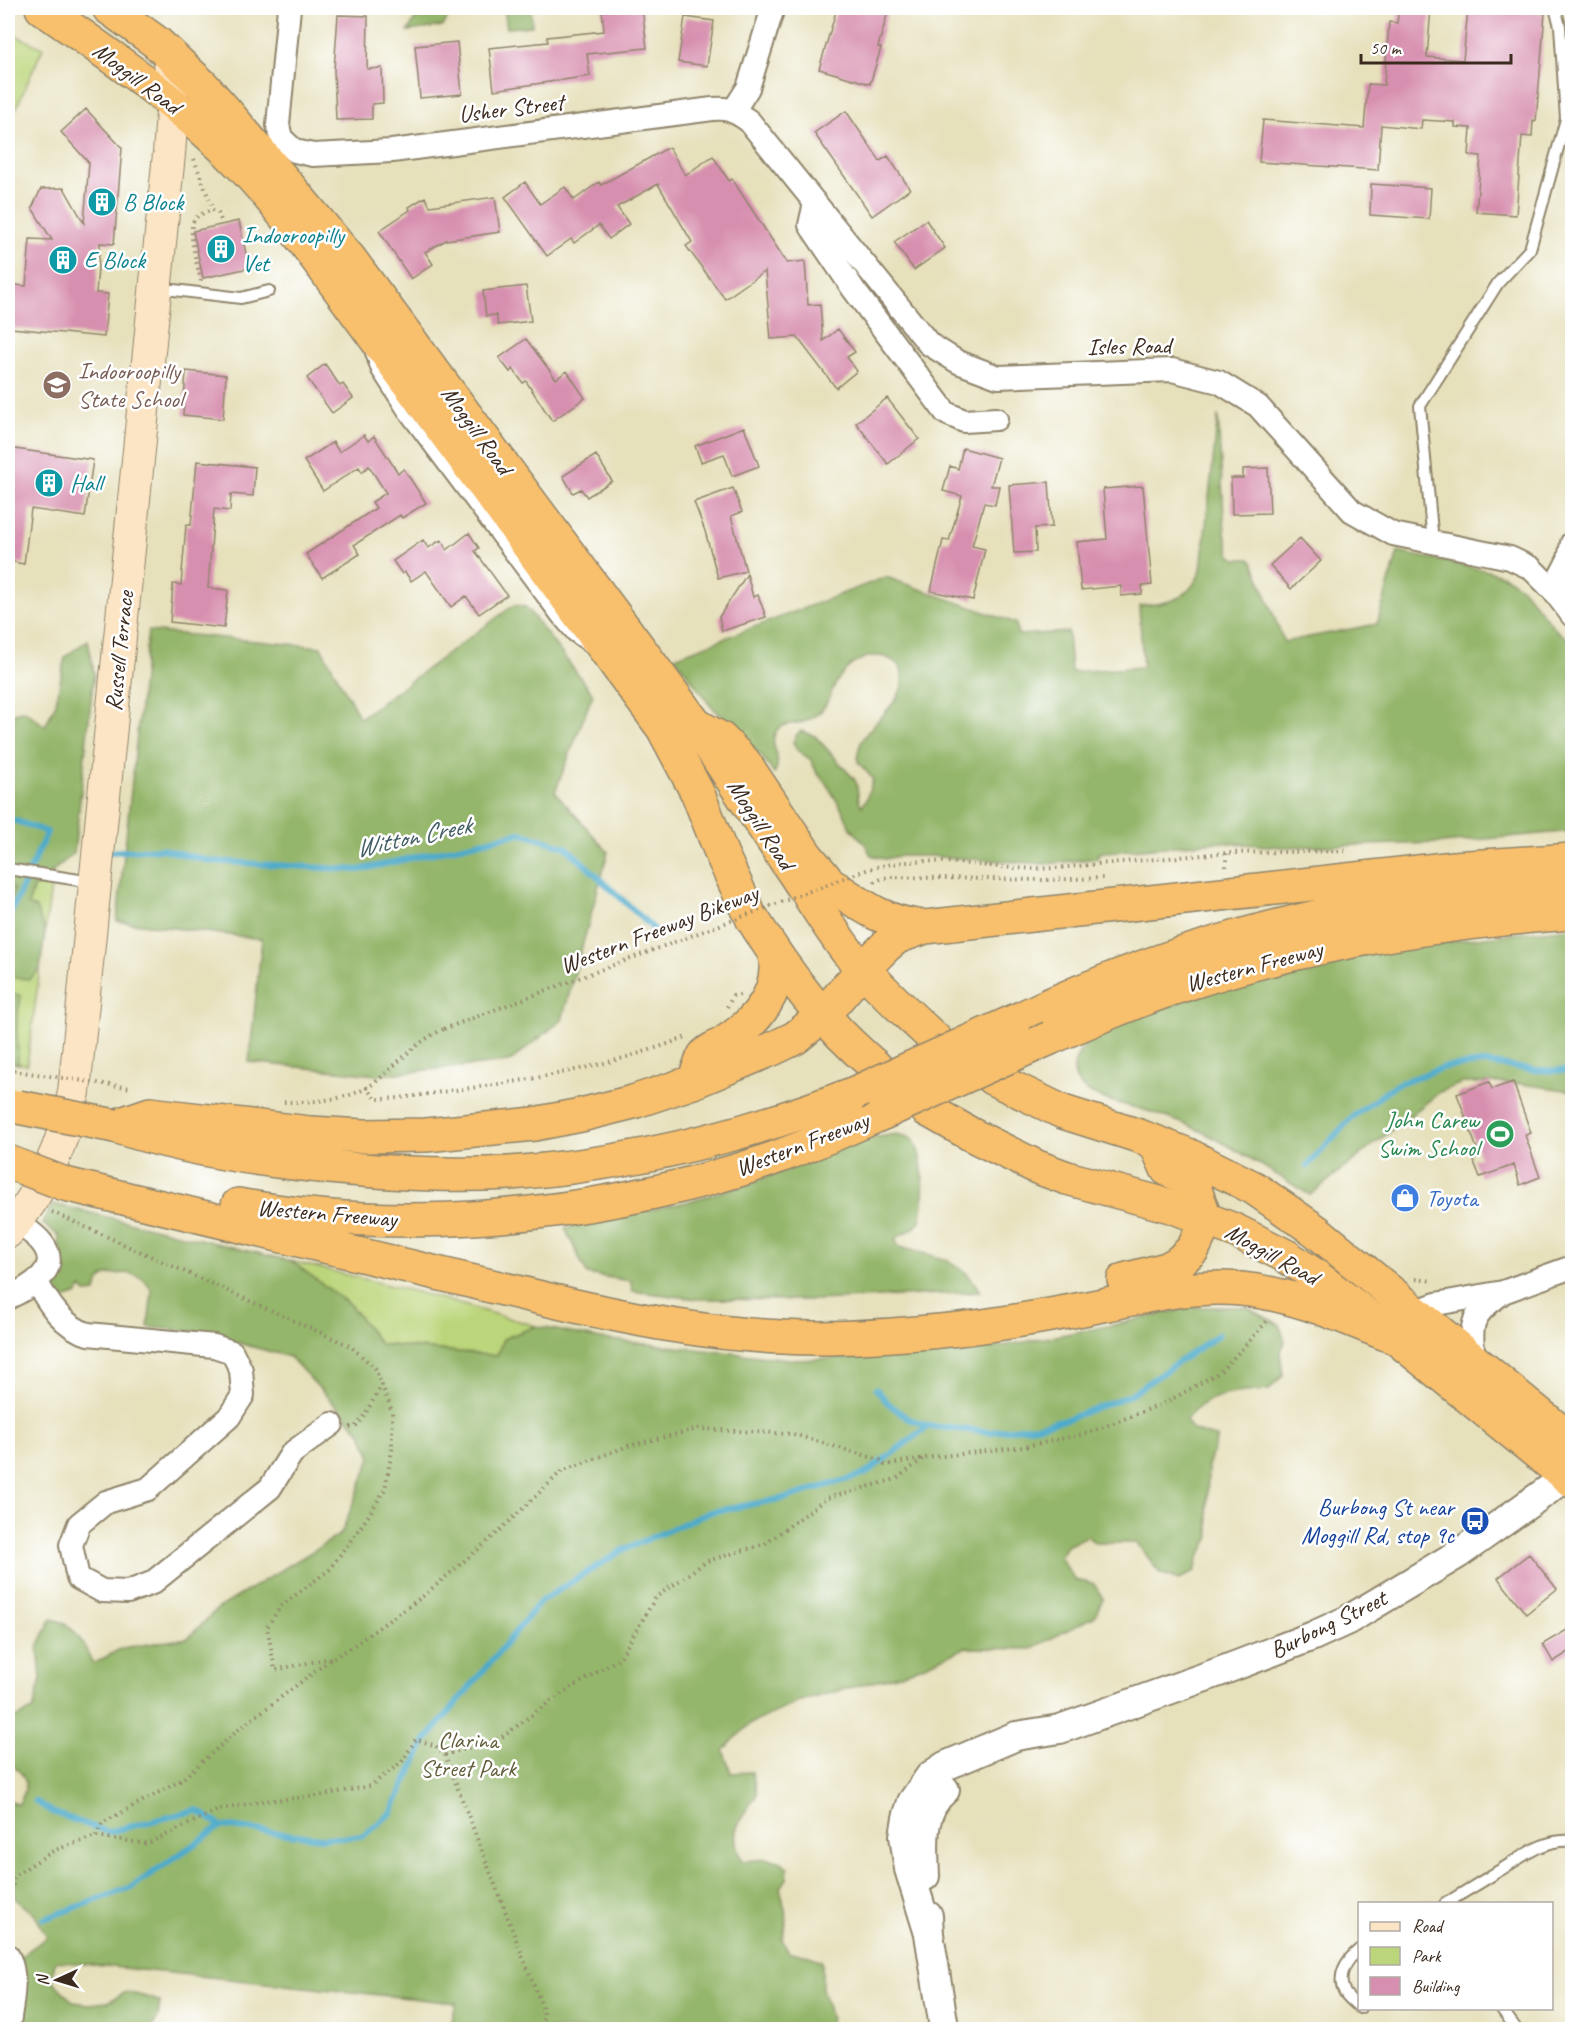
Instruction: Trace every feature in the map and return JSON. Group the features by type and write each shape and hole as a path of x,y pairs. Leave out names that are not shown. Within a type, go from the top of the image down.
{"highway":[{"name":"Moggill Road","path":"42,8 172,103 209,135 261,187 289,221 663,728 698,794 722,855 750,914 775,956 822,1016 897,1093 972,1136 1037,1167 1067,1178 1174,1207 1202,1217 1286,1256 1313,1274 1473,1360 1572,1441"},
{"name":"Moggill Road","path":"109,8 170,54 227,112 349,258 696,725 721,739 744,762 806,855 846,949 902,1010 964,1060 1063,1112 1155,1142 1224,1171 1254,1188 1316,1231 1405,1325 1571,1477"},
{"path":"819,888 903,925 925,927 1454,868 1572,860"},
{"name":"Western Freeway","path":"13,1106 115,1126 154,1139 277,1161 405,1174 511,1173 578,1165 664,1151 779,1120 855,1093 1054,1002 1203,947 1354,909 1514,886 1572,884"},
{"name":"Western Freeway","path":"8,1160 68,1168 104,1185 280,1212 416,1220 482,1218 552,1211 690,1184 790,1153 897,1093 1050,1038 1132,1003 1251,964 1385,934 1454,923 1572,913"},
{"path":"115,1126 150,1114 310,1133 364,1136 426,1135 534,1125 633,1102 693,1082 805,1031 822,1016 863,969 897,938 925,927"},
{"path":"693,1082 705,1054 738,1034 761,1011 772,992 777,972 775,956"},
{"path":"657,1322 792,1325 940,1312 1080,1293 1167,1269 1178,1263 1193,1249 1201,1232 1202,1217 1200,1200 1195,1190 1184,1177 1167,1169 1155,1142"},
{"path":"104,1185 558,1302 729,1334 828,1338 887,1335 1020,1322 1174,1290 1231,1288 1293,1299 1405,1325"}],"main road":[{"name":"Russell Terrace","path":"12,1227 28,1206 49,1167 70,1113 77,1073 156,288 172,103 170,54"}],"street":[{"name":"Usher Street","path":"289,8 278,125 280,138 295,151 313,155 392,151 721,108 734,110"},
{"path":"734,110 748,88 773,8"},
{"name":"Isles Road","path":"734,110 749,121 928,344 958,362 999,377 1172,370 1218,382 1258,406 1352,511 1393,534 1510,558 1530,568 1553,590 1572,615"},
{"path":"815,203 810,225 854,290 946,413 964,421 996,419"},
{"path":"1553,590 1569,559 1572,543"},
{"path":"8,1298 43,1276 47,1266 47,1251 40,1240 12,1227"},
{"path":"1405,1325 1436,1304 1503,1292 1572,1267"},
{"path":"36,1281 62,1318 77,1330 88,1334 214,1346 232,1352 241,1370 243,1395 229,1417 148,1488 106,1502 79,1524 71,1545 78,1578 102,1591 128,1592 152,1583 270,1488 292,1454 332,1424"},
{"path":"1473,1360 1472,1330 1476,1315 1503,1292"},
{"name":"Burbong Street","path":"942,2030 943,2021 929,1934 924,1841 927,1817 942,1792 954,1783 1019,1754 1060,1729 1219,1672 1348,1620 1458,1554 1571,1477"},
{"path":"8,1956 12,1965 13,1981 8,2030"}],"lane":[{"path":"1433,542 1420,406 1498,283 1530,249 1566,119 1560,26 1555,8"},
{"path":"156,288 241,298 268,291"},
{"path":"8,869 95,883"},
{"path":"1448,1902 1530,1850 1563,1840 1572,1841"},
{"path":"1358,1950 1344,1965 1341,1979 1346,1993 1358,2006"},
{"path":"1502,2010 1517,2030"}],"path":[{"path":"194,159 213,210 218,213 222,224"},
{"path":"200,293 201,281 192,224 197,217 213,210"},
{"name":"Western Freeway Bikeway","path":"306,1101 345,1097 366,1088 422,1041 444,1029 863,871 891,863 928,860 1030,869 1226,853 1227,863 1224,871"},
{"path":"871,884 882,878 890,877 1042,880 1110,878"},
{"path":"722,1014 733,996 740,995"},
{"path":"366,1088 374,1098 384,1099 538,1078 607,1063 689,1036"},
{"path":"8,1071 132,1088"},
{"path":"46,1209 350,1346 375,1368 392,1411 392,1450 385,1489 329,1570 281,1606 267,1627 275,1670 335,1657"},
{"path":"96,1836 102,1823 180,1781 243,1726 335,1657 422,1597 496,1534 562,1472 628,1446 698,1429 793,1434 880,1460 885,1465 924,1458 1024,1447 1088,1434 1157,1406 1220,1372 1270,1317"},
{"path":"332,1424 355,1427 382,1385"},
{"path":"445,1755 501,1738 552,1700 620,1658 656,1597 707,1561 765,1544 827,1498 896,1479 924,1458"},
{"path":"8,1909 15,1875 55,1850 96,1836 147,1844 218,1810 263,1801 318,1796 370,1786 402,1762 416,1739 436,1746 445,1755 543,2009 543,2030"}],"green space":[{"path":"422,8 453,8 443,26 408,31"},
{"path":"504,8 531,8 532,26 507,28"},
{"path":"8,32 43,48 8,126"},
{"path":"1218,415 1225,533 1230,554 1236,559 1250,559 1253,562 1284,642 1377,624 1398,552 1504,576 1521,587 1557,631 1572,642 1572,831 1442,843 1282,847 1217,842 1098,853 1098,858 1046,864 929,856 898,856 885,859 871,855 865,844 850,827 843,811 817,773 811,760 797,750 793,742 801,731 815,736 855,780 862,806 873,779 858,762 859,748 873,725 899,693 903,681 900,666 881,656 871,656 853,664 838,680 819,713 803,722 783,726 777,730 774,744 778,763 774,774 762,756 710,705 675,657 886,577 1016,623 1018,635 1068,632 1071,672 1143,667 1139,606 1169,601 1184,594 1201,570"},
{"path":"514,605 526,607 593,694 555,792 608,852 562,1020 509,1062 377,1075 249,1062 262,939 117,921 148,631 321,647 360,718"},
{"path":"88,640 94,674 74,853 34,887 28,905 36,908 45,931 40,969 29,979 8,977 8,904 14,890 8,884 8,715 24,710 45,726 56,703 65,657"},
{"path":"8,775 64,790 27,1065 8,1062"},
{"path":"1572,928 1572,1091 1514,1083 1462,1083 1440,1092 1310,1195 1202,1132 1163,1116 1090,1093 1078,1082 1075,1075 1075,1061 1078,1054 1098,1032 1243,981 1397,949"},
{"path":"8,991 21,996 17,1019 18,1064 8,1062"},
{"path":"896,1134 913,1140 917,1146 923,1182 921,1217 916,1227 895,1239 899,1247 935,1256 956,1265 973,1281 980,1292 818,1300 698,1299 632,1291 631,1281 587,1274 565,1228 686,1202 748,1184 854,1141"},
{"name":"Clarina Street Park","path":"53,1204 291,1261 350,1305 380,1344 497,1356 503,1339 536,1326 601,1339 797,1360 971,1352 1108,1326 1192,1307 1246,1307 1280,1325 1285,1342 1280,1353 1283,1375 1269,1390 1223,1395 1203,1404 1186,1420 1191,1429 1217,1438 1208,1466 1207,1511 1210,1537 1198,1559 1195,1571 1179,1580 1160,1573 1137,1543 1095,1543 1087,1536 1067,1546 1060,1557 1075,1580 1094,1584 1103,1599 1094,1617 1030,1649 965,1648 903,1674 800,1701 750,1724 723,1750 731,1773 752,1772 757,1794 741,1819 736,1833 742,1861 773,1860 788,1868 787,1879 780,1887 787,1919 782,1939 789,1953 805,1954 822,1961 822,1989 831,2018 826,2029 456,2029 452,2021 456,2003 55,1961 52,1980 73,2002 89,2004 108,2002 126,1992 160,2002 158,2017 151,2029 99,2030 80,2027 71,2030 26,2029 23,2026 16,1997 16,1960 47,1937 35,1915 16,1899 8,1887 8,1799 18,1805 26,1786 23,1776 8,1762 8,1721 33,1710 41,1679 38,1647 51,1619 66,1624 72,1629 82,1642 93,1664 122,1648 188,1638 217,1609 341,1534 371,1458 362,1434 290,1357 198,1332 148,1327 152,1291 148,1284 138,1276 119,1273 104,1276 98,1283 96,1292 86,1293 81,1288 78,1294 64,1299 52,1293 53,1280 60,1270 59,1236 42,1223"},
{"path":"291,1261 428,1295 536,1326 503,1339 497,1356 380,1344 350,1305"}],"building":[{"path":"642,8 647,48 587,54 590,76 494,90 489,48 548,42 547,37 604,31 602,9"},
{"path":"837,8 889,8 878,47 881,48 870,84 819,69"},
{"path":"1399,8 1431,8 1427,57 1463,60 1468,9 1545,13 1536,121 1533,120 1532,137 1522,136 1516,215 1476,212 1481,156 1469,155 1471,128 1455,127 1455,122 1422,120 1421,129 1381,125 1378,170 1259,162 1263,120 1364,128 1368,84 1384,85 1389,22 1397,23"},
{"path":"338,15 368,16 367,69 382,68 383,103 372,104 372,119 336,120 334,70"},
{"path":"685,17 714,21 707,66 678,62"},
{"path":"457,42 462,94 420,98 415,46"},
{"path":"86,109 122,148 114,244 100,243 96,293 108,294 104,337 11,328 15,285 26,286 30,239 52,240 32,208 41,189 64,188 84,223 89,163 61,132"},
{"path":"846,111 880,161 888,156 910,189 872,216 814,133"},
{"path":"669,147 685,175 713,156 729,181 732,179 787,263 805,261 808,305 820,304 823,341 838,329 855,352 847,357 857,371 836,388 797,337 771,339 765,271 725,299 686,246 692,242 658,184 617,207 629,224 609,239 599,225 574,243 571,239 547,256 505,197 525,182 540,204 565,187 574,200 599,182 601,185"},
{"path":"1371,184 1431,188 1429,219 1370,215"},
{"path":"425,197 430,206 495,197 500,232 446,240 425,252 433,264 411,279 379,231"},
{"path":"926,220 945,248 914,270 894,242"},
{"name":"Indooroopilly Vet","path":"239,221 249,268 203,278 193,231"},
{"path":"526,286 531,321 498,325 496,315 486,316 483,291"},
{"path":"526,339 556,379 567,371 585,398 552,421 526,381 523,383 513,369 510,372 499,358"},
{"path":"325,364 340,386 343,384 353,398 332,413 307,378"},
{"path":"186,371 226,375 223,419 183,415"},
{"path":"887,398 919,439 888,464 856,423"},
{"path":"744,427 759,466 732,476 724,454 701,462 695,446"},
{"path":"364,435 368,441 374,436 398,473 404,469 426,503 402,518 400,515 354,545 360,554 322,578 306,554 376,508 372,502 386,493 369,466 362,472 359,467 323,491 304,461 333,442 339,452"},
{"name":"Hall","path":"8,448 93,460 85,517 31,509 24,564 8,561"},
{"path":"963,448 999,458 991,486 999,486 995,505 984,503 972,546 985,549 973,600 931,591 943,540 949,541 962,496 943,491 950,466 958,469"},
{"path":"596,455 612,481 587,497 581,489 573,493 563,476"},
{"path":"197,461 255,467 253,496 231,494 230,511 214,509 208,588 228,590 224,628 170,622 173,584 181,585 186,525 191,525"},
{"path":"1268,468 1270,513 1232,514 1231,478 1243,478 1243,469"},
{"path":"1049,482 1052,527 1035,528 1036,552 1014,553 1009,485"},
{"path":"1143,486 1152,585 1142,586 1142,594 1121,596 1121,586 1081,590 1077,542 1107,539 1103,489"},
{"path":"733,488 742,512 731,516 746,571 718,578 694,502"},
{"path":"469,533 479,548 475,551 507,595 479,614 466,596 451,607 426,571 411,581 405,572 402,574 393,561 423,540 428,548 441,540 447,550"},
{"path":"1300,538 1321,561 1291,589 1270,565"},
{"path":"747,574 753,597 758,595 766,617 722,631 719,617"},
{"name":"John Carew Swim School","path":"1489,1082 1492,1089 1513,1082 1531,1133 1525,1135 1540,1177 1520,1185 1514,1165 1480,1177 1473,1159 1480,1157 1457,1094"},
{"path":"1529,1554 1557,1589 1526,1614 1498,1578"},
{"path":"1572,1627 1572,1650 1553,1662 1543,1644"}],"waterway":[{"path":"8,818 47,832 8,919"},
{"name":"Witton Creek","path":"107,852 162,849 210,861 359,870 520,833 566,847 657,932"},
{"name":"Witton Creek","path":"1307,1166 1352,1117 1397,1084 1445,1067 1485,1063 1535,1070 1572,1071"},
{"name":"Witton Creek","path":"876,1389 889,1404 907,1418 928,1426 990,1432 1036,1426 1070,1418 1130,1395 1218,1335"},
{"path":"44,1919 132,1887 221,1826 322,1838 363,1836 391,1813 426,1740 541,1601 623,1550 710,1512 786,1498 865,1474 928,1426"},
{"path":"35,1801 52,1812 108,1832 197,1810 221,1826"}],"place":[{"name":"B Block","path":"102,202"},
{"name":"Indooroopilly Vet","path":"221,249"},
{"name":"E Block","path":"63,260"},
{"name":"Indooroopilly State School","path":"57,385"},
{"name":"Hall","path":"49,483"},
{"name":"John Carew Swim School","path":"1500,1134"},
{"name":"Toyota","path":"1405,1198"},
{"name":"Burbong St near Moggill Rd, stop 9c","path":"1475,1521"}]}
